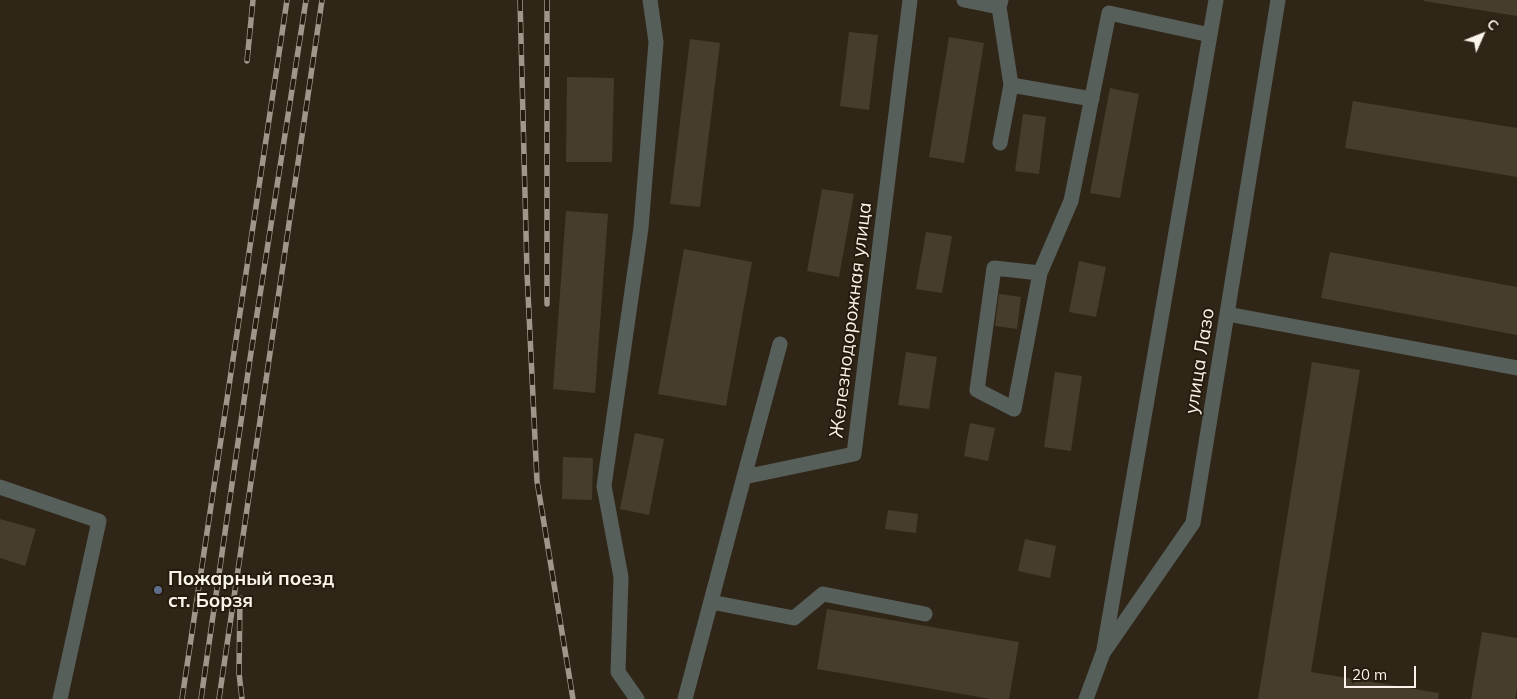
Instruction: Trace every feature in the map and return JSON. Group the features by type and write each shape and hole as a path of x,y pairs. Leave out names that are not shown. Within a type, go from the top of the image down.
{"street":[{"path":"637,699 618,672 621,577 604,486 641,228 656,42 650,0"},
{"name":"Железнодорожная улица","path":"744,477 854,454 910,0"},
{"path":"964,0 1000,3 1011,85 1000,143"},
{"path":"1103,653 1216,0"},
{"name":"улица Лазо","path":"1086,699 1103,653 1194,524 1278,0"},
{"path":"1040,273 994,268 977,390 1014,409 1040,273 1071,201 1092,99 1108,7 1210,35"},
{"path":"1011,85 1092,99"},
{"path":"1227,314 1517,368"},
{"path":"685,699 780,344"},
{"path":"0,487 99,521 60,699"},
{"path":"711,602 794,618 823,594 925,614"}],"building":[{"path":"1517,0 1517,16 1424,1"},
{"path":"849,32 878,35 869,110 840,106"},
{"path":"949,37 984,43 964,163 929,157"},
{"path":"690,39 720,43 700,207 670,204"},
{"path":"567,77 614,78 612,162 566,162"},
{"path":"1110,88 1139,94 1120,198 1090,193"},
{"path":"1353,101 1517,128 1517,177 1345,148"},
{"path":"1023,114 1046,117 1039,174 1015,171"},
{"path":"822,189 854,194 839,277 807,271"},
{"path":"566,211 608,214 595,393 553,389"},
{"path":"926,232 952,236 942,293 916,289"},
{"path":"684,249 752,262 726,406 658,394"},
{"path":"1330,252 1517,287 1517,335 1321,298"},
{"path":"1079,261 1106,267 1096,317 1069,312"},
{"path":"999,294 1021,297 1017,329 995,326"},
{"path":"906,352 937,357 929,409 898,405"},
{"path":"1312,362 1360,370 1311,672 1439,693 1438,699 1258,699"},
{"path":"1055,372 1082,376 1071,451 1044,447"},
{"path":"970,423 995,428 988,461 964,456"},
{"path":"635,433 664,439 649,515 620,509"},
{"path":"563,457 593,458 592,500 562,499"},
{"path":"888,510 918,514 916,533 885,529"},
{"path":"0,519 36,529 25,566 0,558"},
{"path":"1025,539 1056,546 1050,578 1018,571"},
{"path":"827,609 1019,642 1009,699 991,699 817,669"},
{"path":"1482,632 1517,638 1517,689 1515,699 1471,699"}],"railway":[{"path":"247,61 253,0"},
{"path":"182,699 287,0"},
{"path":"201,699 250,359 306,0"},
{"path":"219,699 322,0"},
{"path":"520,0 527,272 537,481 573,699"},
{"path":"547,0 547,304"},
{"path":"240,598 239,673 242,699"}],"place":[{"name":"Пожарный поезд ст. Борзя","path":"158,590"}]}
